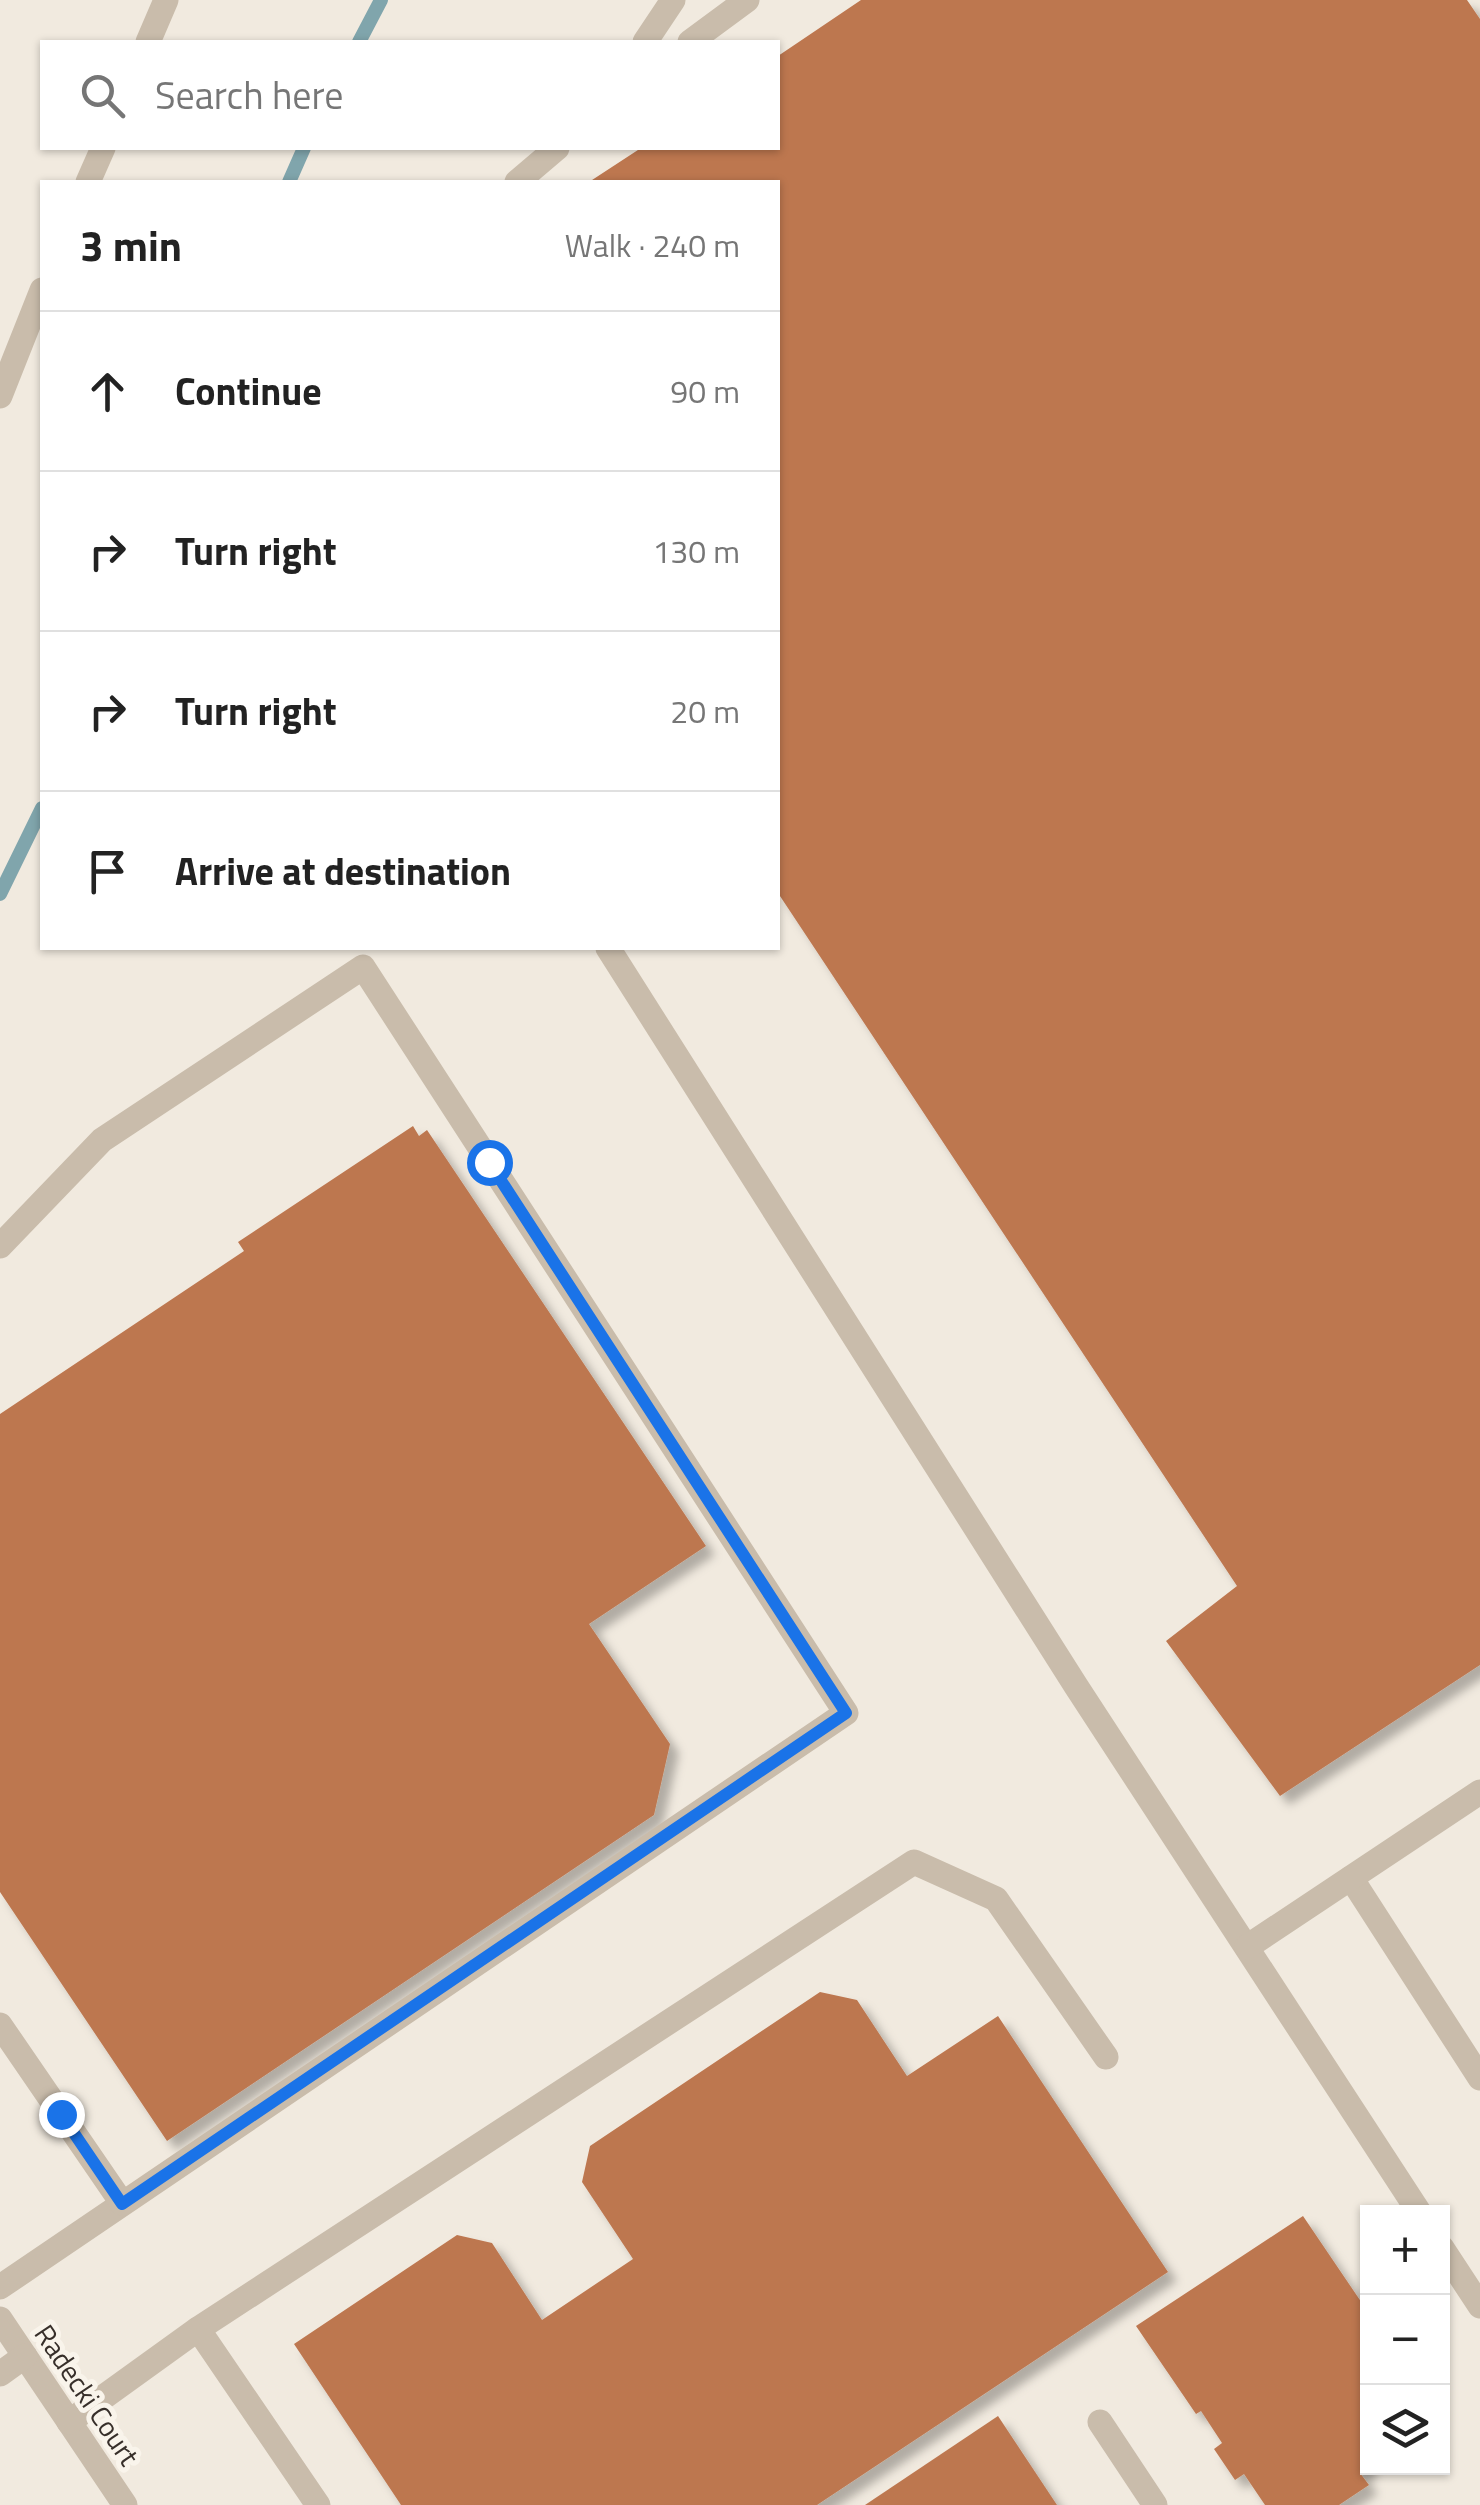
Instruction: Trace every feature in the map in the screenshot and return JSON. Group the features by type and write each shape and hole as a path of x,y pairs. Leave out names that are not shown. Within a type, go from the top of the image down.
{"street":[{"path":"149,40 166,0"},
{"path":"646,40 673,0"},
{"path":"693,40 748,0"},
{"path":"89,180 102,150"},
{"path":"519,180 555,150"},
{"path":"0,396 40,295"},
{"path":"609,950 1034,1619 1414,2205"},
{"path":"0,1246 102,1140 363,967 846,1713 0,2287"},
{"path":"1247,1946 1480,1792"},
{"path":"69,2422 198,2328 914,1862 996,1899 1106,2057"},
{"path":"1351,1878 1480,2078"},
{"path":"0,2024 122,2204"},
{"path":"1450,2260 1480,2306"},
{"name":"Radecki Court","path":"0,2319 125,2505"},
{"path":"198,2328 318,2505"},
{"path":"0,2374 25,2356"},
{"path":"1100,2422 1155,2505"}],"building":[{"path":"861,0 1467,0 1480,19 1480,1665 1280,1796 1166,1641 1237,1586 780,896 780,180 592,180 638,150 780,150 780,55"},
{"path":"413,1126 419,1136 427,1130 706,1546 589,1624 670,1744 654,1815 167,2141 0,1892 0,1414 244,1251 238,1242"},
{"path":"820,1992 857,2000 907,2076 998,2016 1168,2272 817,2505 401,2505 294,2344 457,2235 492,2243 542,2320 633,2259 582,2182 590,2146"},
{"path":"1303,2216 1360,2300 1360,2475 1369,2485 1339,2505 1265,2505 1244,2474 1235,2480 1214,2449 1222,2443 1201,2411 1196,2414 1136,2326"},
{"path":"998,2416 1057,2505 865,2505"}],"waterway":[{"path":"360,40 381,0"},
{"path":"290,180 303,150"},
{"path":"0,894 40,812"}],"route":[{"path":"61,2114 122,2204 846,1713 489,1162"}]}
